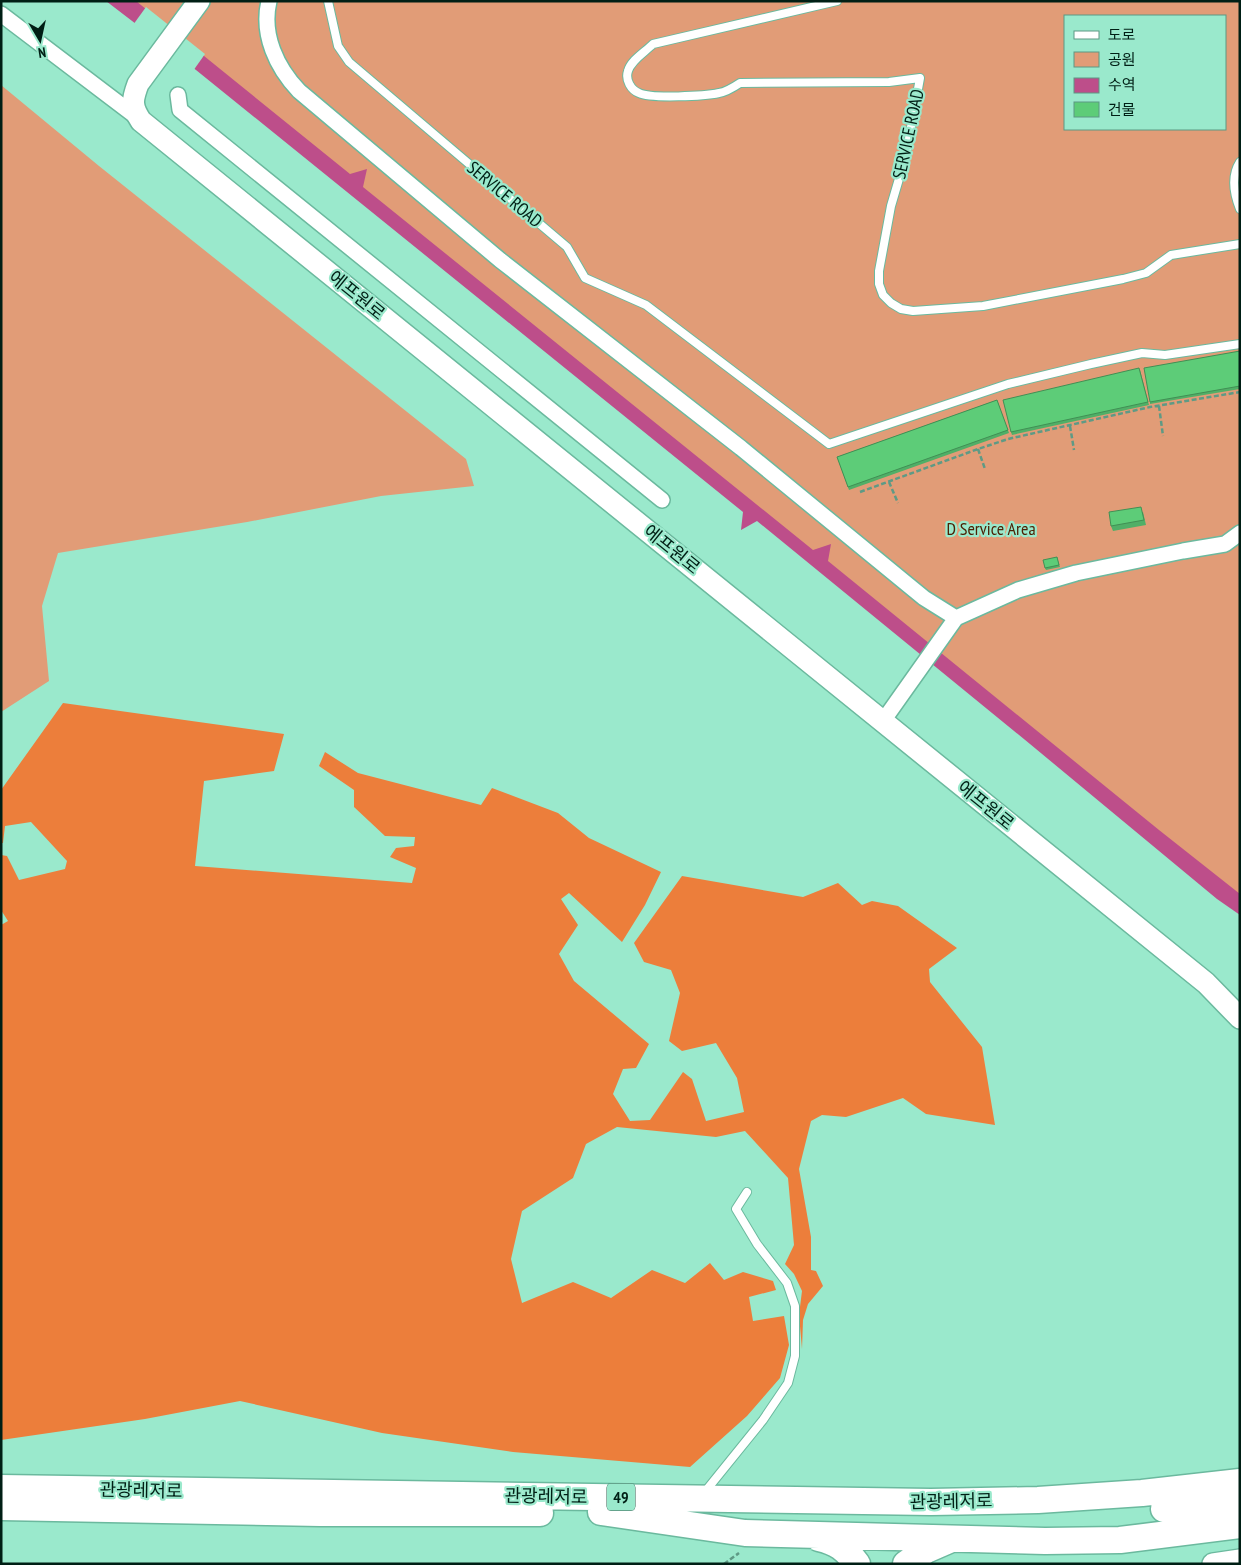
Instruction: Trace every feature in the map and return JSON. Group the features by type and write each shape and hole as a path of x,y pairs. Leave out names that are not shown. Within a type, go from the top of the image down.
{"highway":[{"path":"784,1501 867,1491 1045,1487 1149,1481 1240,1470"},
{"name":"관광레저로","path":"1,1488 931,1502 1038,1500 1142,1493 1240,1482"},
{"name":"관광레저로","path":"1,1507 320,1513 601,1512 839,1517 1060,1516 1168,1509 1240,1500"},
{"path":"601,1512 745,1533 1045,1541 1120,1540 1240,1525"},
{"path":"804,1534 829,1540 846,1550 857,1564"},
{"path":"906,1564 926,1550 954,1538"}],"street":[{"path":"269,1 267,26 276,60 287,78 299,91 500,260 741,448 924,598 956,618"},
{"path":"141,121 133,105 138,84 196,6"},
{"path":"1,14 141,121"},
{"path":"178,94 180,110 662,500"},
{"name":"에프원로","path":"141,121 1206,983 1240,1018"},
{"path":"883,721 956,618 1018,590 1076,573 1225,544 1240,533"},
{"path":"1213,1564 1240,1560"}],"lane":[{"name":"SERVICE ROAD","path":"328,1 338,46 349,62 567,246 585,278 646,305 829,444 1008,384 1142,354 1165,355 1240,344"},
{"name":"SERVICE ROAD","path":"838,1 653,44 630,65 627,73 628,80 631,88 640,94 660,97 721,93 740,83 889,82 920,78 906,155 891,206 879,271 879,284 884,295 896,306 913,311 983,306 1012,301 1146,273 1171,255 1240,244"},
{"path":"1240,162 1236,169 1234,185 1235,196 1240,209"},
{"path":"699,1499 762,1420 788,1383 795,1356 794,1306 787,1283 757,1244 736,1209 747,1192"}],"path":[{"path":"860,492 1008,439 1159,406 1240,392"},
{"path":"1159,406 1163,436"},
{"path":"1070,426 1074,450"},
{"path":"978,449 985,469"},
{"path":"889,482 898,503"}],"green space":[{"name":"D Service Area","path":"123,1 1240,1 1240,905"},
{"path":"1,85 99,166 466,459 474,486 381,496 247,522 58,553 42,606 49,681 1,712"}],"shaded area":[{"path":"63,703 284,734 274,771 204,781 195,866 412,883 416,868 390,857 396,848 414,846 415,837 385,836 354,807 354,790 319,766 325,752 358,773 481,805 492,788 558,813 589,838 661,872 645,905 622,942 569,893 561,899 578,925 559,954 574,981 649,1044 636,1068 623,1069 613,1094 630,1121 650,1120 683,1072 692,1079 706,1121 744,1112 737,1078 716,1043 682,1051 669,1041 680,993 671,970 644,962 634,943 682,876 803,897 838,883 862,905 872,901 898,906 957,948 929,969 930,982 982,1047 995,1125 926,1114 903,1098 846,1117 822,1115 811,1121 799,1169 811,1237 811,1270 816,1271 823,1286 808,1304 803,1320 802,1349 799,1315 802,1291 794,1274 785,1264 794,1245 788,1178 745,1131 716,1137 617,1127 586,1144 573,1178 522,1211 511,1259 522,1303 573,1282 611,1298 652,1270 685,1283 710,1263 724,1280 743,1272 773,1281 776,1290 749,1297 753,1321 784,1316 789,1345 780,1378 747,1416 690,1467 513,1452 382,1433 240,1401 145,1419 1,1440 1,925 8,921 1,910 1,855 7,856 19,880 65,869 67,861 31,822 5,826 3,843 1,843 1,790"}],"water":[{"path":"106,1 136,1 350,174 367,169 363,187 813,550 831,544 828,561 1240,894 1240,915 1217,899 757,521 741,530 743,512 196,70"}],"pier":[{"path":"146,7 205,54 193,71 133,25"}],"building":[{"path":"1240,351 1240,386 1150,402 1144,368"},
{"path":"1139,368 1148,402 1011,432 1003,400"},
{"path":"997,400 1008,430 848,487 837,457"},
{"path":"1141,507 1144,520 1111,526 1109,512"},
{"path":"1057,557 1059,565 1045,568 1043,560"}]}
